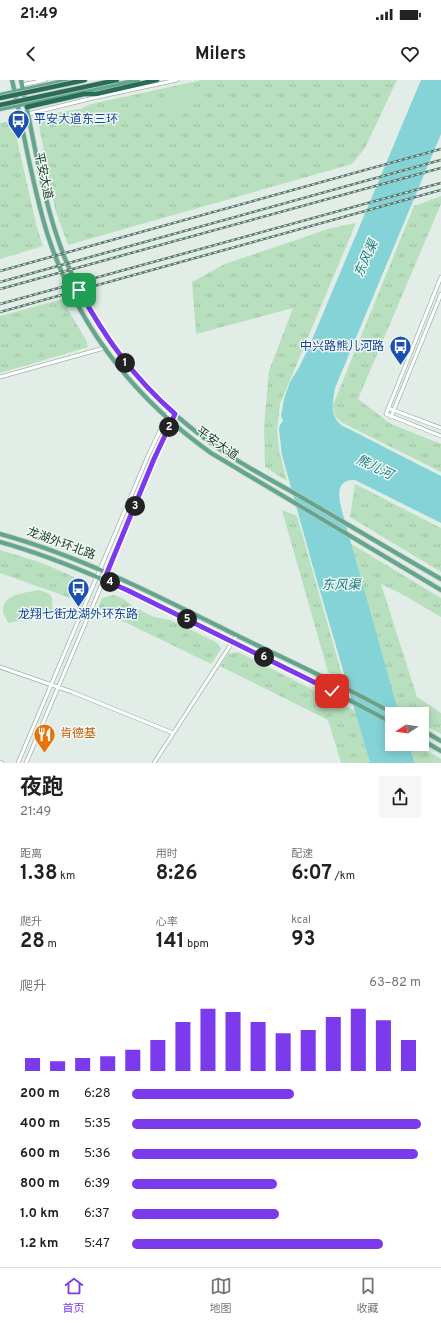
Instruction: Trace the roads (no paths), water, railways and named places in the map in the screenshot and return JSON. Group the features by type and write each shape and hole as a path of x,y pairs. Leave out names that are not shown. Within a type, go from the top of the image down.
{"highway":[{"path":"0,98 85,80"},
{"path":"0,105 117,80"},
{"path":"26,105 84,94 96,94 157,80"}],"main road":[{"name":"平安大道","path":"12,80 38,198 54,253 75,300 104,348 135,387 166,418 210,453 441,590"},
{"path":"0,95 15,92 22,85 68,80"},
{"path":"0,109 18,105 26,105 138,80"},
{"name":"平安大道","path":"22,85 51,216 62,250 79,290 102,330 120,356 145,386 170,410 215,446 441,580"},
{"name":"龙湖外环北路","path":"0,534 40,547 101,570 130,583 385,709"},
{"name":"龙湖外环北路","path":"0,542 44,556 127,590 346,698 385,719"},
{"path":"429,734 441,741"},
{"path":"429,744 441,751"}],"street":[{"path":"22,85 45,80"},
{"path":"28,114 92,98 177,80"},
{"path":"441,277 386,414 441,436"},
{"path":"391,417 441,294"},
{"path":"0,377 104,348"},
{"path":"388,408 441,428"},
{"path":"18,763 170,410"},
{"path":"26,763 175,414"},
{"path":"154,763 237,635"},
{"path":"0,667 58,687 173,733"}],"water":[{"path":"421,80 441,80 441,134 335,388 333,403 333,412 337,421 341,425 441,476 441,523 355,480 348,481 341,486 339,496 397,707 385,707 385,751 411,751 415,763 370,763 282,455 279,429 283,421 281,416 284,399 290,382 300,366"}],"railway":[{"path":"0,271 441,149"},
{"path":"0,282 441,160"},
{"path":"0,289 441,168"},
{"path":"0,304 441,183"},
{"path":"0,312 441,190"}],"place":[{"name":"平安大道东三环","path":"18,140"},
{"name":"中兴路熊儿河路","path":"400,366"},
{"name":"龙翔七街龙湖外环东路","path":"78,608"},
{"name":"肯德基","path":"44,754"}],"water label":[{"name":"东风渠","path":"367,259"},
{"name":"熊儿河","path":"374,468"},
{"name":"东风渠","path":"341,586"}]}
